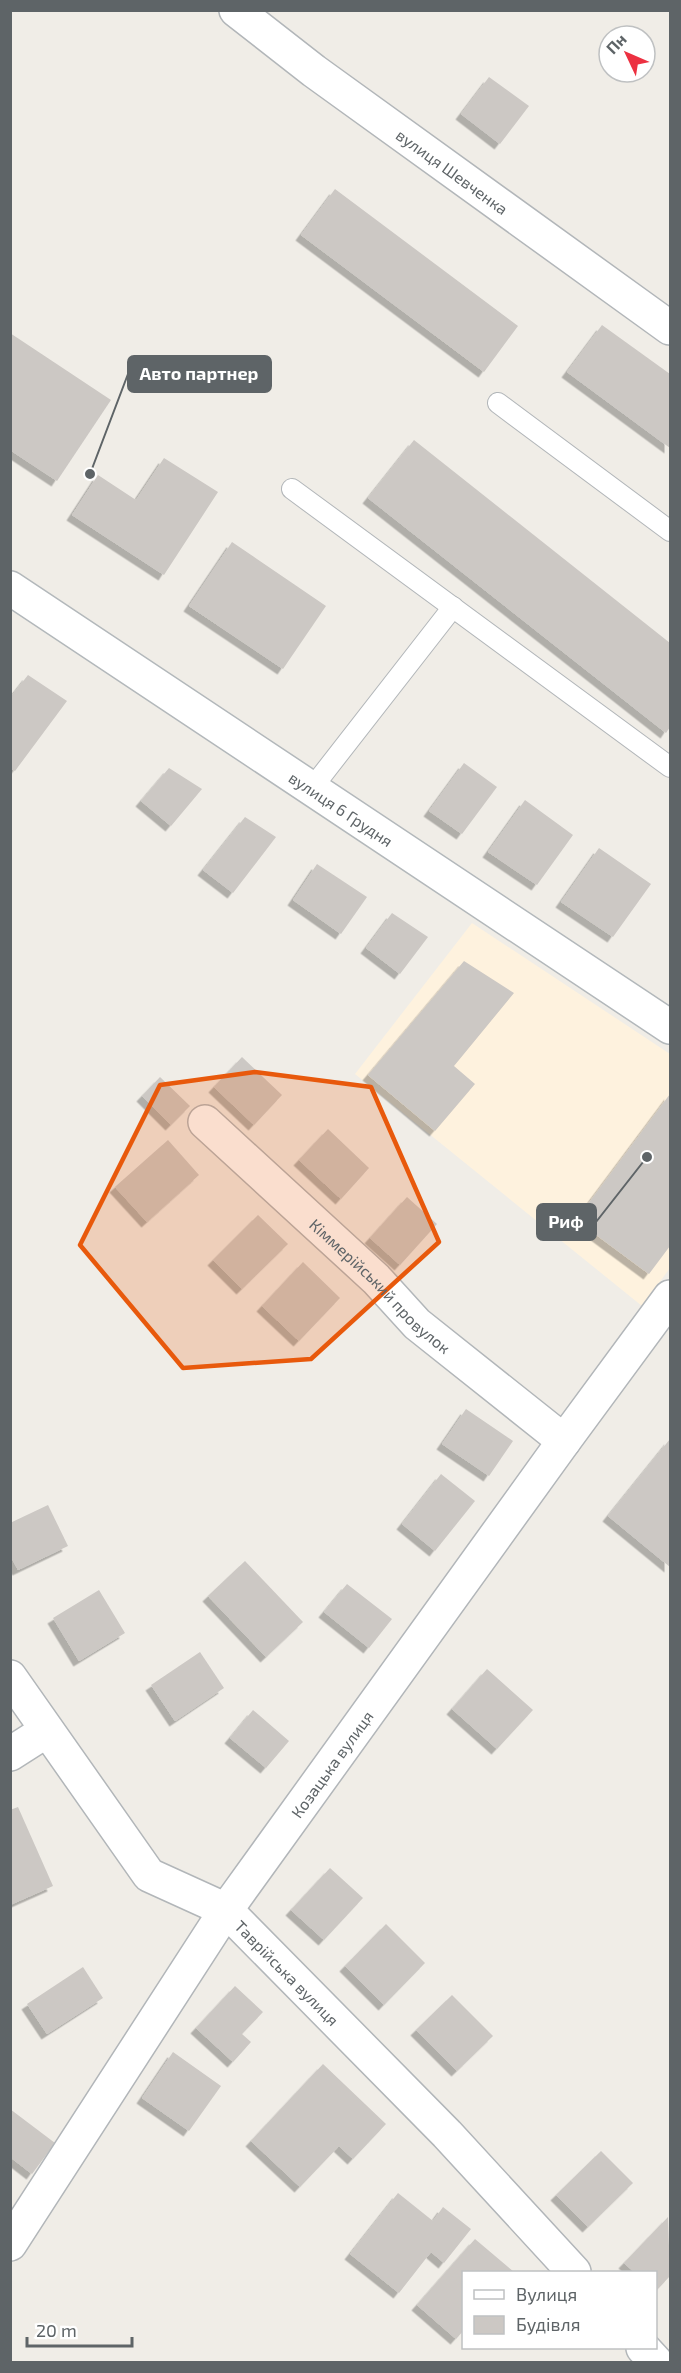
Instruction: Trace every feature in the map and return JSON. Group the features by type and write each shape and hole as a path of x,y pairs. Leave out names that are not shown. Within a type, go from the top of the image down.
{"street":[{"name":"вулиця Шевченка","path":"254,18 314,70 670,328"},
{"name":"вулиця 6 Грудня","path":"10,588 670,1027"},
{"name":"Кіммерійський провулок","path":"205,1122 376,1279 417,1324 564,1441"},
{"name":"Козацька вулиця","path":"10,2244 226,1910 670,1297"},
{"name":"Таврійська вулиця","path":"10,1677 148,1875 226,1910 447,2134 573,2271"},
{"path":"10,1754 46,1731"},
{"path":"644,2349 656,2362"}],"lane":[{"path":"498,403 670,531"},
{"path":"292,489 670,767"},
{"path":"312,788 453,607"}],"highlighted area":[{"path":"255,1072 371,1087 439,1242 311,1359 183,1368 80,1245 160,1085"}],"shaded area":[{"path":"472,923 670,1054 670,1268 642,1306 355,1074"}],"building":[{"path":"489,77 529,106 500,144 461,114"},
{"path":"335,189 518,326 484,372 301,235"},
{"path":"602,325 670,374 670,448 567,372"},
{"path":"10,333 111,400 57,481 10,450"},
{"path":"414,440 670,643 670,727 666,733 368,498"},
{"path":"164,458 218,492 164,575 72,515 98,475 136,500"},
{"path":"232,542 326,606 283,669 189,606"},
{"path":"28,675 67,701 15,771 10,768 10,698"},
{"path":"464,763 497,787 462,834 429,811"},
{"path":"169,768 202,789 171,826 141,801"},
{"path":"525,800 573,835 537,885 488,852"},
{"path":"245,817 276,837 233,893 203,870"},
{"path":"599,848 651,884 613,937 561,902"},
{"path":"317,864 367,897 341,934 293,900"},
{"path":"392,913 428,937 400,974 366,948"},
{"path":"464,961 514,993 454,1066 475,1084 435,1131 368,1075"},
{"path":"242,1057 282,1095 254,1125 214,1087"},
{"path":"160,1077 190,1106 171,1125 142,1096"},
{"path":"670,1094 670,1246 649,1274 576,1220"},
{"path":"328,1129 369,1168 341,1199 299,1160"},
{"path":"168,1140 199,1175 147,1222 115,1187"},
{"path":"407,1197 437,1224 400,1265 370,1238"},
{"path":"258,1215 288,1244 242,1289 213,1260"},
{"path":"303,1262 340,1298 299,1341 262,1306"},
{"path":"466,1409 513,1441 489,1476 442,1444"},
{"path":"670,1439 670,1567 608,1516"},
{"path":"441,1474 475,1501 435,1551 402,1524"},
{"path":"48,1505 68,1546 18,1570 10,1555 10,1523"},
{"path":"245,1561 303,1622 266,1657 208,1596"},
{"path":"347,1584 392,1619 369,1648 324,1612"},
{"path":"99,1590 125,1633 79,1661 53,1618"},
{"path":"200,1652 224,1688 175,1721 151,1685"},
{"path":"487,1669 533,1710 497,1749 452,1709"},
{"path":"253,1710 289,1741 266,1768 230,1738"},
{"path":"18,1807 53,1886 10,1905 10,1810"},
{"path":"330,1868 363,1898 324,1940 291,1910"},
{"path":"386,1924 425,1963 384,2005 345,1966"},
{"path":"83,1967 103,1998 47,2034 27,2004"},
{"path":"235,1986 263,2012 242,2034 251,2042 233,2062 196,2028"},
{"path":"452,1995 493,2036 457,2071 416,2030"},
{"path":"173,2052 221,2086 189,2131 142,2098"},
{"path":"323,2064 386,2124 353,2159 339,2146 300,2187 251,2141"},
{"path":"10,2109 55,2143 32,2174 10,2157"},
{"path":"601,2151 633,2183 588,2227 556,2195"},
{"path":"398,2193 433,2221 443,2207 471,2229 444,2263 431,2252 399,2293 350,2254"},
{"path":"668,2217 670,2276 657,2290 657,2271 633,2271 624,2263"},
{"path":"475,2239 513,2271 462,2271 462,2332 456,2339 417,2305"}],"place":[{"name":"Авто партнер","path":"90,474"},
{"name":"Риф","path":"647,1157"}]}
